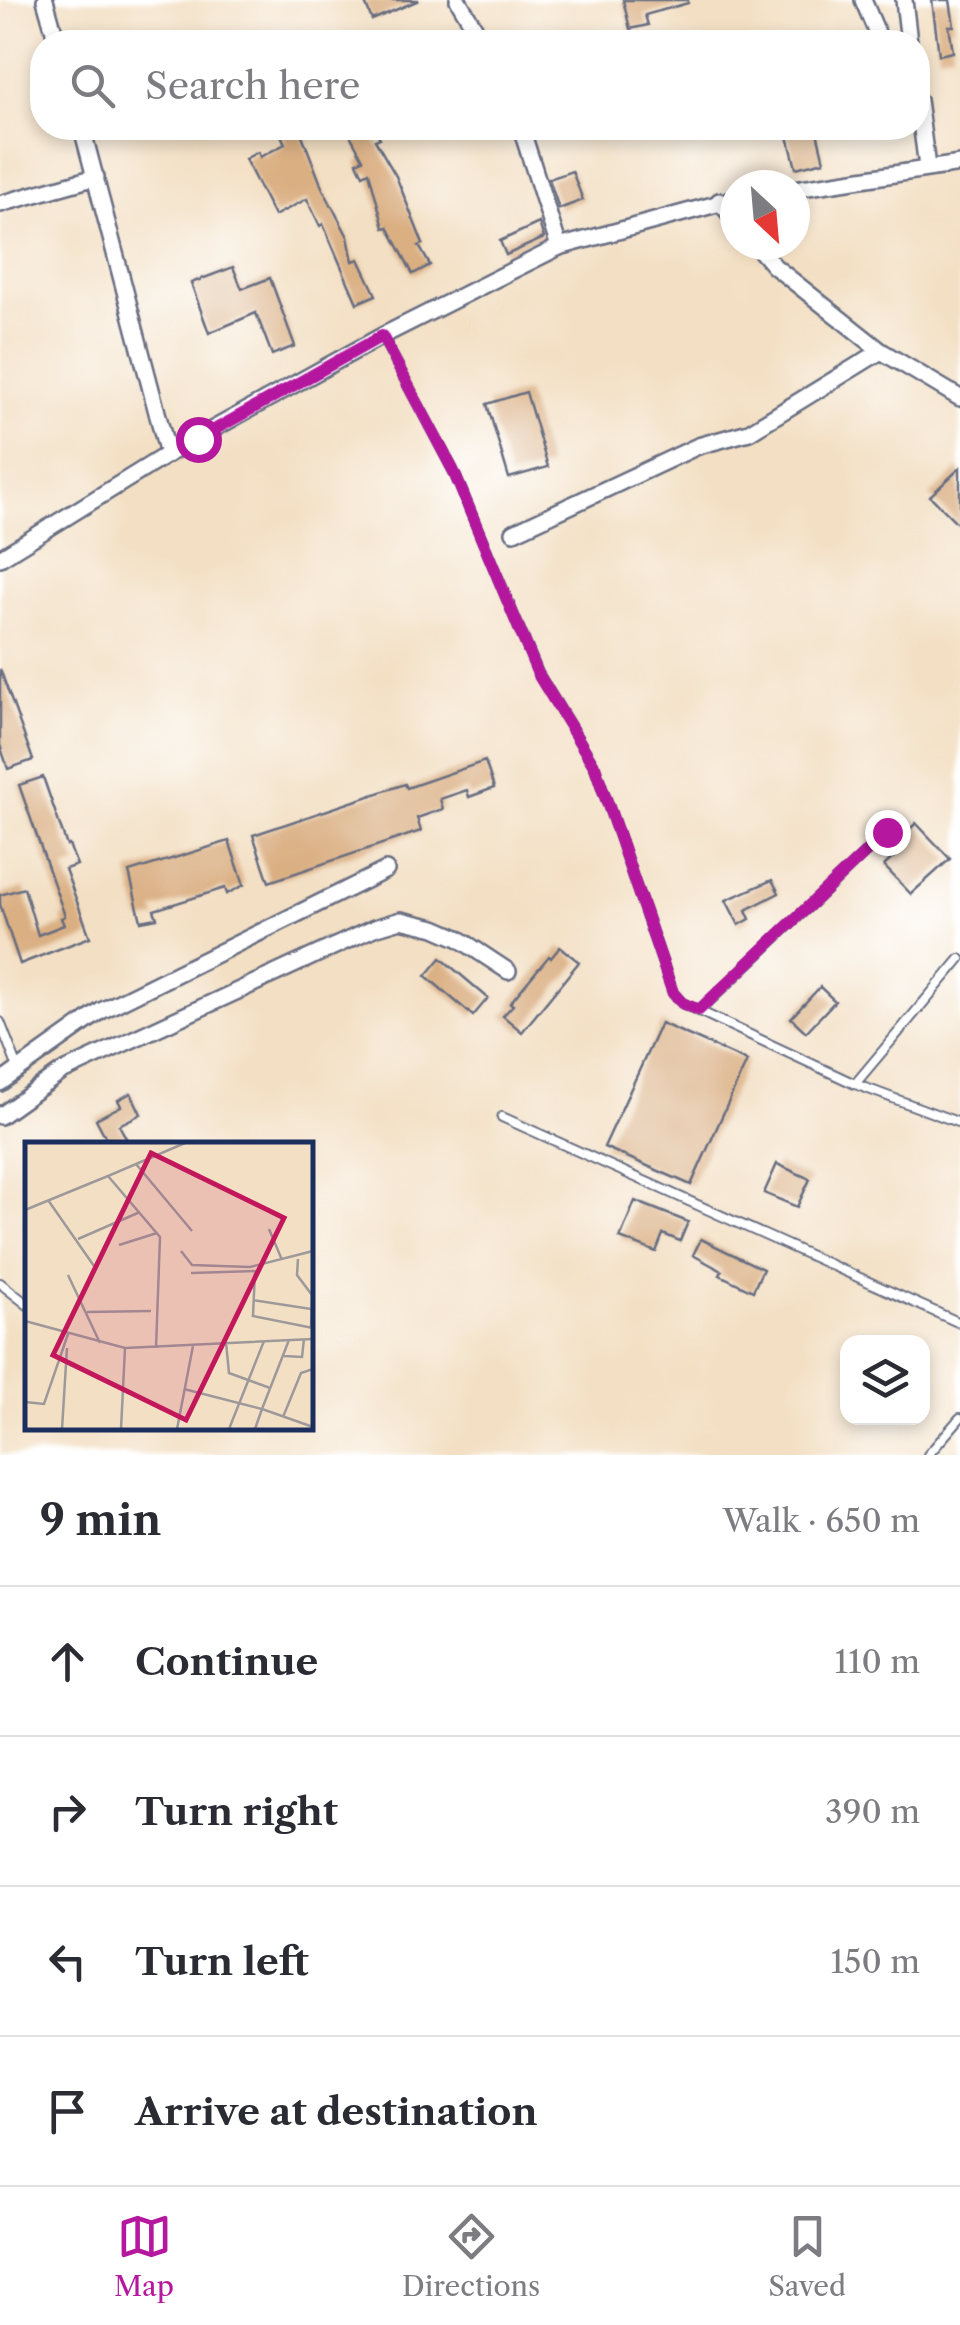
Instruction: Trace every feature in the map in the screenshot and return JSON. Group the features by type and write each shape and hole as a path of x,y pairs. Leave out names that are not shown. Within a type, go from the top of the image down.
{"street":[{"path":"45,0 54,30"},
{"path":"458,0 476,30"},
{"path":"862,0 875,30"},
{"path":"904,0 908,30"},
{"path":"85,140 168,454"},
{"path":"525,140 560,247"},
{"path":"922,140 927,166"},
{"path":"810,186 960,164"},
{"path":"0,204 96,177"},
{"path":"0,558 168,454 382,336 560,247 720,202"},
{"path":"769,260 880,351 960,398"},
{"path":"514,532 698,446 749,432 880,351"},
{"path":"0,1083 100,1010 386,870"},
{"path":"0,1116 62,1072 374,928 401,920 458,938 508,970"}],"lane":[{"path":"382,336 453,470 538,674 595,767 673,993 682,1003 855,1084 960,1123"},
{"path":"699,1010 887,832"},
{"path":"855,1084 960,959"},
{"path":"0,1022 18,1068"},
{"path":"502,1117 960,1323"},
{"path":"0,1284 25,1303"},
{"path":"928,1455 960,1418"}],"building":[{"path":"364,0 419,0 372,20"},
{"path":"623,0 688,3 645,15 648,25 630,29"},
{"path":"932,0 950,0 953,52 939,55"},
{"path":"283,140 304,140 348,237 353,261 359,259 376,295 357,303 323,224 320,226 307,199 274,216 245,159 258,152 260,157 285,144"},
{"path":"353,140 375,140 396,176 423,244 419,246 430,265 413,274 388,227 384,228 369,172 363,175 357,162 363,159"},
{"path":"789,140 819,140 824,161 796,168"},
{"path":"572,171 583,200 559,209 549,179"},
{"path":"539,223 544,238 506,255 500,241"},
{"path":"233,267 242,289 270,278 295,346 272,355 256,313 209,333 191,283"},
{"path":"526,392 548,467 509,478 487,404"},
{"path":"960,468 960,526 930,496"},
{"path":"0,669 33,760 8,769 0,745"},
{"path":"485,761 494,788 469,797 467,790 440,799 443,809 417,818 421,831 269,882 253,835"},
{"path":"43,777 77,865 65,869 90,937 20,964 0,895 24,888 38,935 64,925 61,918 65,916 19,785"},
{"path":"916,823 950,859 911,894 884,866 897,854 891,848"},
{"path":"229,841 244,885 227,894 225,888 154,910 157,918 141,921 129,872"},
{"path":"772,880 779,893 746,910 750,919 739,925 726,900"},
{"path":"560,947 579,962 522,1032 503,1016"},
{"path":"441,958 488,998 473,1016 426,976"},
{"path":"820,987 835,1001 806,1032 791,1018"},
{"path":"661,1023 747,1061 691,1185 604,1147"},
{"path":"131,1093 141,1114 119,1125 128,1142 99,1142 106,1138 96,1119 121,1106 118,1100"},
{"path":"777,1164 810,1179 797,1207 764,1193"},
{"path":"635,1201 688,1222 680,1241 663,1234 656,1252 620,1238"},
{"path":"701,1239 763,1269 753,1291 720,1275 722,1271 693,1255"}],"route":[{"path":"198,439 382,336 453,470 538,674 595,767 673,993 682,1003 699,1010 887,832"}]}
